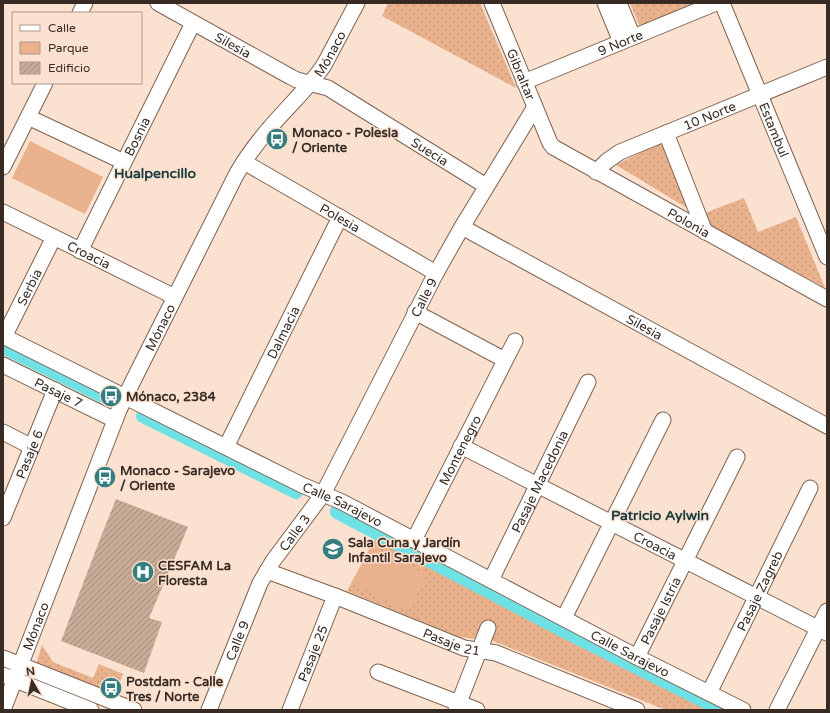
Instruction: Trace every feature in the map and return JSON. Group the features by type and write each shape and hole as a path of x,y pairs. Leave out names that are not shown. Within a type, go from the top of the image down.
{"street":[{"path":"80,12 85,3"},
{"name":"Silesia","path":"158,3 291,77 310,84"},
{"name":"Mónaco","path":"3,710 9,678 20,665 125,397 236,175 268,130 310,84 324,65 357,3"},
{"name":"Gibraltar","path":"492,3 551,145"},
{"name":"9 Norte","path":"524,82 716,3"},
{"name":"Estambul","path":"722,3 827,257"},
{"path":"613,5 627,39"},
{"name":"Bosnia","path":"80,250 193,23"},
{"name":"10 Norte","path":"596,172 607,161 620,152 827,67"},
{"path":"3,167 44,84"},
{"name":"Suecia","path":"310,84 328,88 486,186"},
{"name":"Calle 9","path":"323,494 436,273 534,107"},
{"path":"28,117 124,162"},
{"path":"666,133 705,232"},
{"name":"Polonia","path":"551,145 553,148 596,172 827,299"},
{"name":"Polesia","path":"244,162 436,273"},
{"name":"Croacia","path":"3,212 175,297"},
{"name":"Dalmacia","path":"226,447 340,217"},
{"name":"Silesia","path":"462,227 827,426"},
{"name":"Serbia","path":"3,336 54,237"},
{"path":"415,312 504,360"},
{"name":"Calle Sarajevo","path":"3,336 302,485 342,502 638,657 743,710"},
{"name":"Montenegro","path":"414,540 504,360 515,341"},
{"name":"Pasaje 7","path":"3,365 115,420"},
{"name":"Pasaje Macedonia","path":"491,580 588,382"},
{"name":"Pasaje 6","path":"3,518 6,500 32,446 55,390"},
{"path":"564,618 663,420"},
{"path":"3,432 32,446"},
{"name":"Croacia","path":"461,446 823,631"},
{"name":"Pasaje Istria","path":"638,657 737,457"},
{"name":"Pasaje Zagreb","path":"709,693 810,488"},
{"name":"Calle 3","path":"267,571 276,556 323,494"},
{"name":"Calle 9","path":"209,710 254,595 267,571"},
{"name":"Pasaje 21","path":"267,571 335,596 464,648 496,653 617,706 637,710"},
{"name":"Pasaje 25","path":"290,710 335,596"},
{"path":"777,710 823,631 827,611"},
{"path":"457,706 488,628"},
{"path":"3,658 134,710"},
{"path":"378,672 457,706 477,710"},
{"path":"9,678 71,706 91,710"}],"green space":[{"path":"388,3 480,3 516,88 382,16"},
{"path":"630,3 699,3 640,27"},
{"path":"30,141 103,177 85,214 12,178"},
{"path":"662,142 697,214 616,165"},
{"path":"744,198 758,232 796,217 825,288 709,225 705,213"},
{"path":"379,532 734,710 666,710 493,641 459,637 347,591"},
{"path":"371,546 427,576 408,612 352,582"},
{"path":"42,645 53,662 93,678 99,664 123,674 114,699 40,670 37,661"}],"building":[{"path":"116,499 188,527 149,618 162,622 144,673 61,641"}],"waterway":[{"path":"3,347 105,397"},
{"path":"143,416 296,492"},
{"path":"337,512 564,631 722,710"}],"place":[{"name":"Monaco - Polesia / Oriente","path":"277,139"},
{"name":"Mónaco, 2384","path":"111,396"},
{"name":"Monaco - Sarajevo / Oriente","path":"105,477"},
{"name":"Sala Cuna y Jardín Infantil Sarajevo","path":"333,549"},
{"name":"CESFAM La Floresta","path":"143,572"},
{"name":"Postdam - Calle Tres / Norte","path":"111,688"}],"district":[{"name":"Hualpencillo","path":"155,173"},
{"name":"Patricio Aylwin","path":"660,515"}]}
